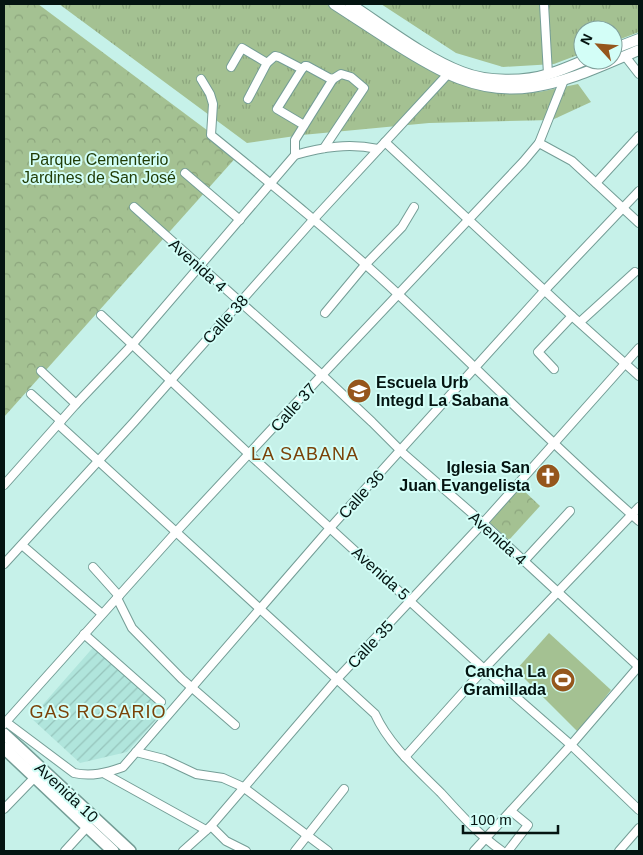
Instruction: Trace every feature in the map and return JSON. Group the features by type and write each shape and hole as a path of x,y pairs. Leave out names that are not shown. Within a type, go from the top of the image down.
{"main road":[{"path":"334,4 427,59 478,77 513,79 548,74 573,65"},
{"path":"350,4 447,75 476,85 530,88 564,80 639,50"},
{"path":"623,45 639,39"},
{"name":"Avenida 10","path":"4,734 130,851"},
{"name":"Avenida 10","path":"4,748 113,851"}],"street":[{"path":"544,4 548,74"},
{"path":"231,67 242,48 267,63"},
{"path":"248,99 267,63 275,56 302,69"},
{"path":"625,56 639,74"},
{"path":"304,124 277,109 302,69 307,66 329,78 333,78"},
{"path":"295,155 295,140 304,124 333,78 341,74 350,77 364,88 324,148"},
{"name":"Calle 38","path":"4,564 171,381 378,149 388,145 447,75"},
{"path":"201,79 210,94 212,104 211,135 270,183 398,294 474,368 639,521"},
{"name":"Calle 37","path":"5,723 249,454 523,162 539,142 564,80"},
{"path":"596,183 639,136"},
{"path":"539,142 572,161 639,223"},
{"path":"388,145 639,376"},
{"path":"4,485 76,404 132,345 295,155 324,148 350,146 378,149"},
{"path":"184,173 240,220"},
{"name":"Calle 36","path":"105,774 123,767 330,528 545,290 624,209 639,191"},
{"name":"Avenida 4","path":"134,207 322,375 401,451 639,666"},
{"path":"324,314 365,265 402,226 414,207"},
{"path":"580,322 635,272"},
{"name":"Avenida 5","path":"101,315 249,454 639,810"},
{"path":"554,369 538,352 572,316"},
{"name":"Calle 35","path":"182,851 208,828 337,679 483,524 639,348"},
{"path":"41,371 76,404"},
{"path":"30,394 98,460 375,714 382,730 405,757 485,839 502,851"},
{"path":"405,757 484,669 639,507"},
{"path":"524,561 570,511"},
{"path":"22,544 102,614"},
{"path":"93,567 118,597 132,628 192,687 235,725"},
{"path":"84,634 161,702"},
{"path":"474,851 571,746 639,666"},
{"path":"5,723 74,773 81,775 105,774 208,828 226,841 246,851"},
{"path":"136,752 164,759 196,774 223,778 243,787 328,851"},
{"path":"4,809 35,778"},
{"path":"296,851 344,789"},
{"path":"508,851 528,825 511,812"},
{"path":"65,851 87,827"},
{"path":"619,851 639,828"}],"shaded area":[{"path":"97,643 166,709 127,752 80,763 31,718"}],"green space":[{"name":"Parque Cementerio Jardines de San José","path":"4,4 38,4 239,154 4,417"},
{"path":"59,4 329,4 509,93 539,92 578,84 591,102 552,120 429,123 302,135 247,143"},
{"path":"381,4 639,4 639,32 623,38 623,20 573,20 573,57 554,64 503,67 456,53"},
{"path":"520,487 540,506 509,540 489,522"},
{"name":"Cancha La Gramillada","path":"549,633 611,690 578,732 516,670"}],"place":[{"name":"Escuela Urb Integd La Sabana","path":"359,391"},
{"name":"Iglesia San Juan Evangelista","path":"548,476"},
{"name":"Cancha La Gramillada","path":"563,680"}],"district":[{"name":"LA SABANA","path":"305,454"},
{"name":"GAS ROSARIO","path":"98,712"}]}
